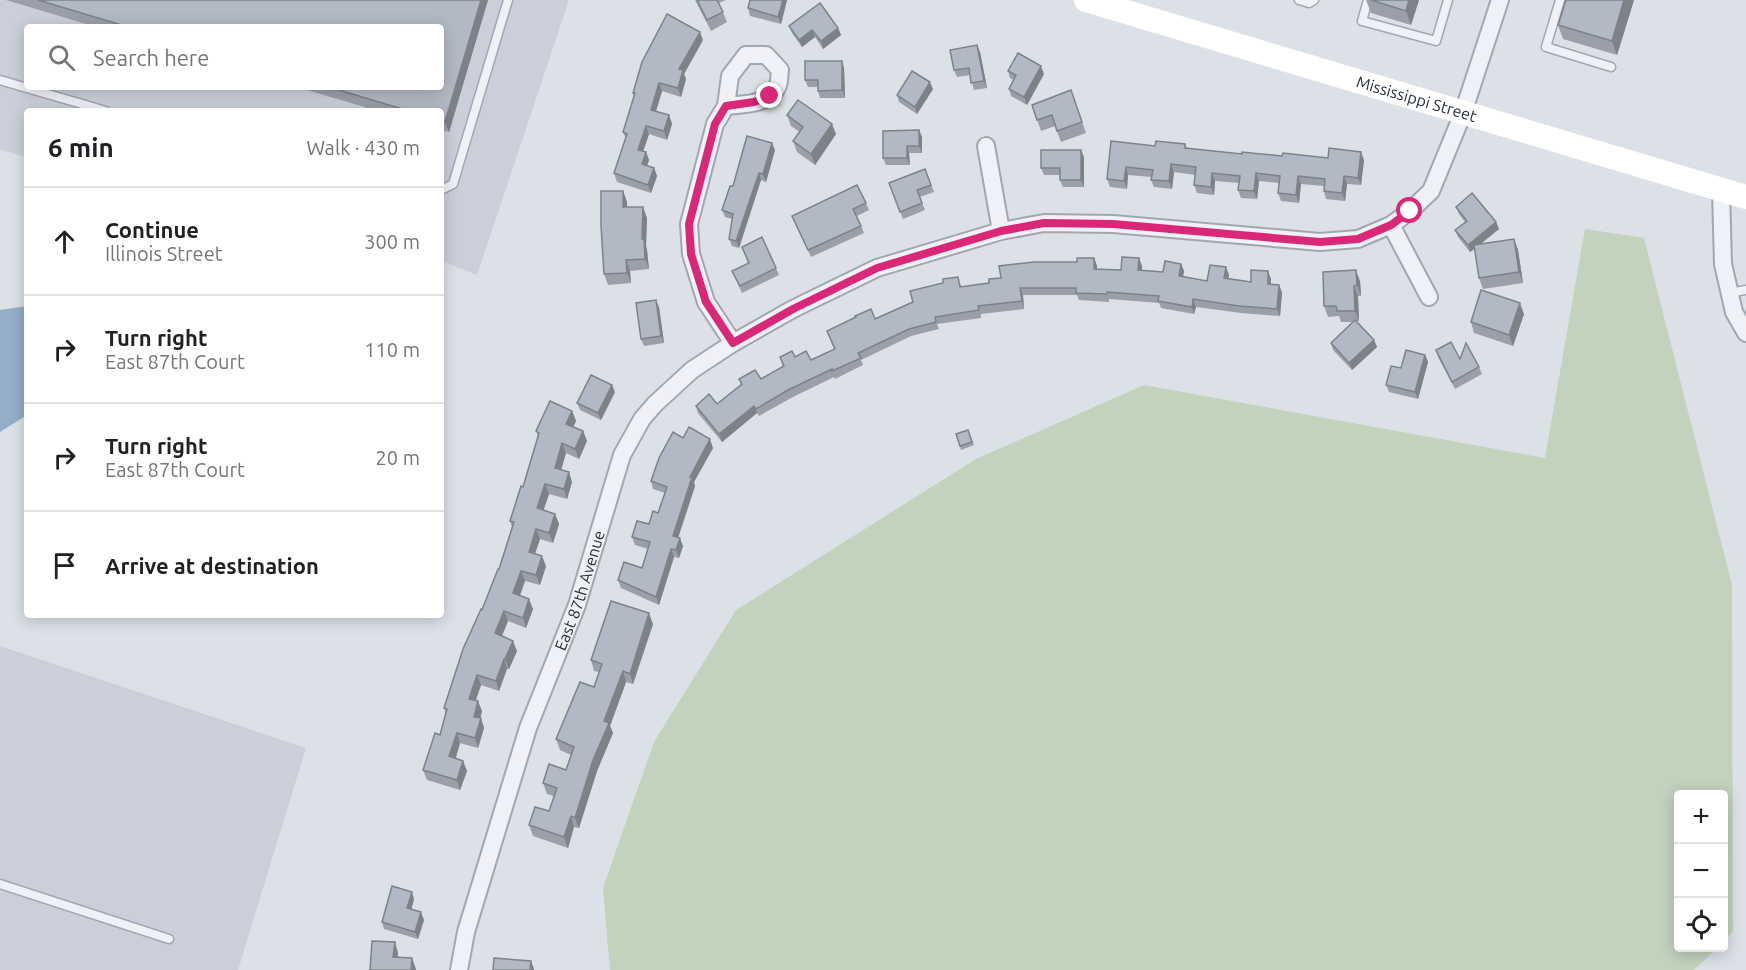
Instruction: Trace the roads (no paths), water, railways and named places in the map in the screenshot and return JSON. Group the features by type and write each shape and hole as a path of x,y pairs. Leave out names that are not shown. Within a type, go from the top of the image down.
{"street":[{"name":"Mississippi Street","path":"1086,0 1746,198"},
{"name":"East 87th Avenue","path":"459,970 466,932 528,728 577,605 622,455 642,419 655,404 692,370 733,343 793,309 877,268 1001,231 1044,223 1113,224 1320,242 1358,239 1391,225 1431,191 1463,113 1500,0"},
{"path":"726,106 715,124 689,224 691,254 706,302 733,343"},
{"path":"986,147 1001,231"},
{"path":"1720,190 1723,264 1728,293 1734,312 1746,333"},
{"path":"1391,225 1429,297"}],"lane":[{"path":"444,188 453,184 508,0"},
{"path":"1299,0 1309,3 1314,0"},
{"path":"1368,0 1362,21 1436,41 1448,0"},
{"path":"1560,0 1546,47 1611,67"},
{"path":"0,80 24,87"},
{"path":"34,90 96,108"},
{"path":"1728,293 1746,290"},
{"path":"0,884 169,939"}],"water":[{"path":"24,306 24,417 0,432 0,310"}]}
